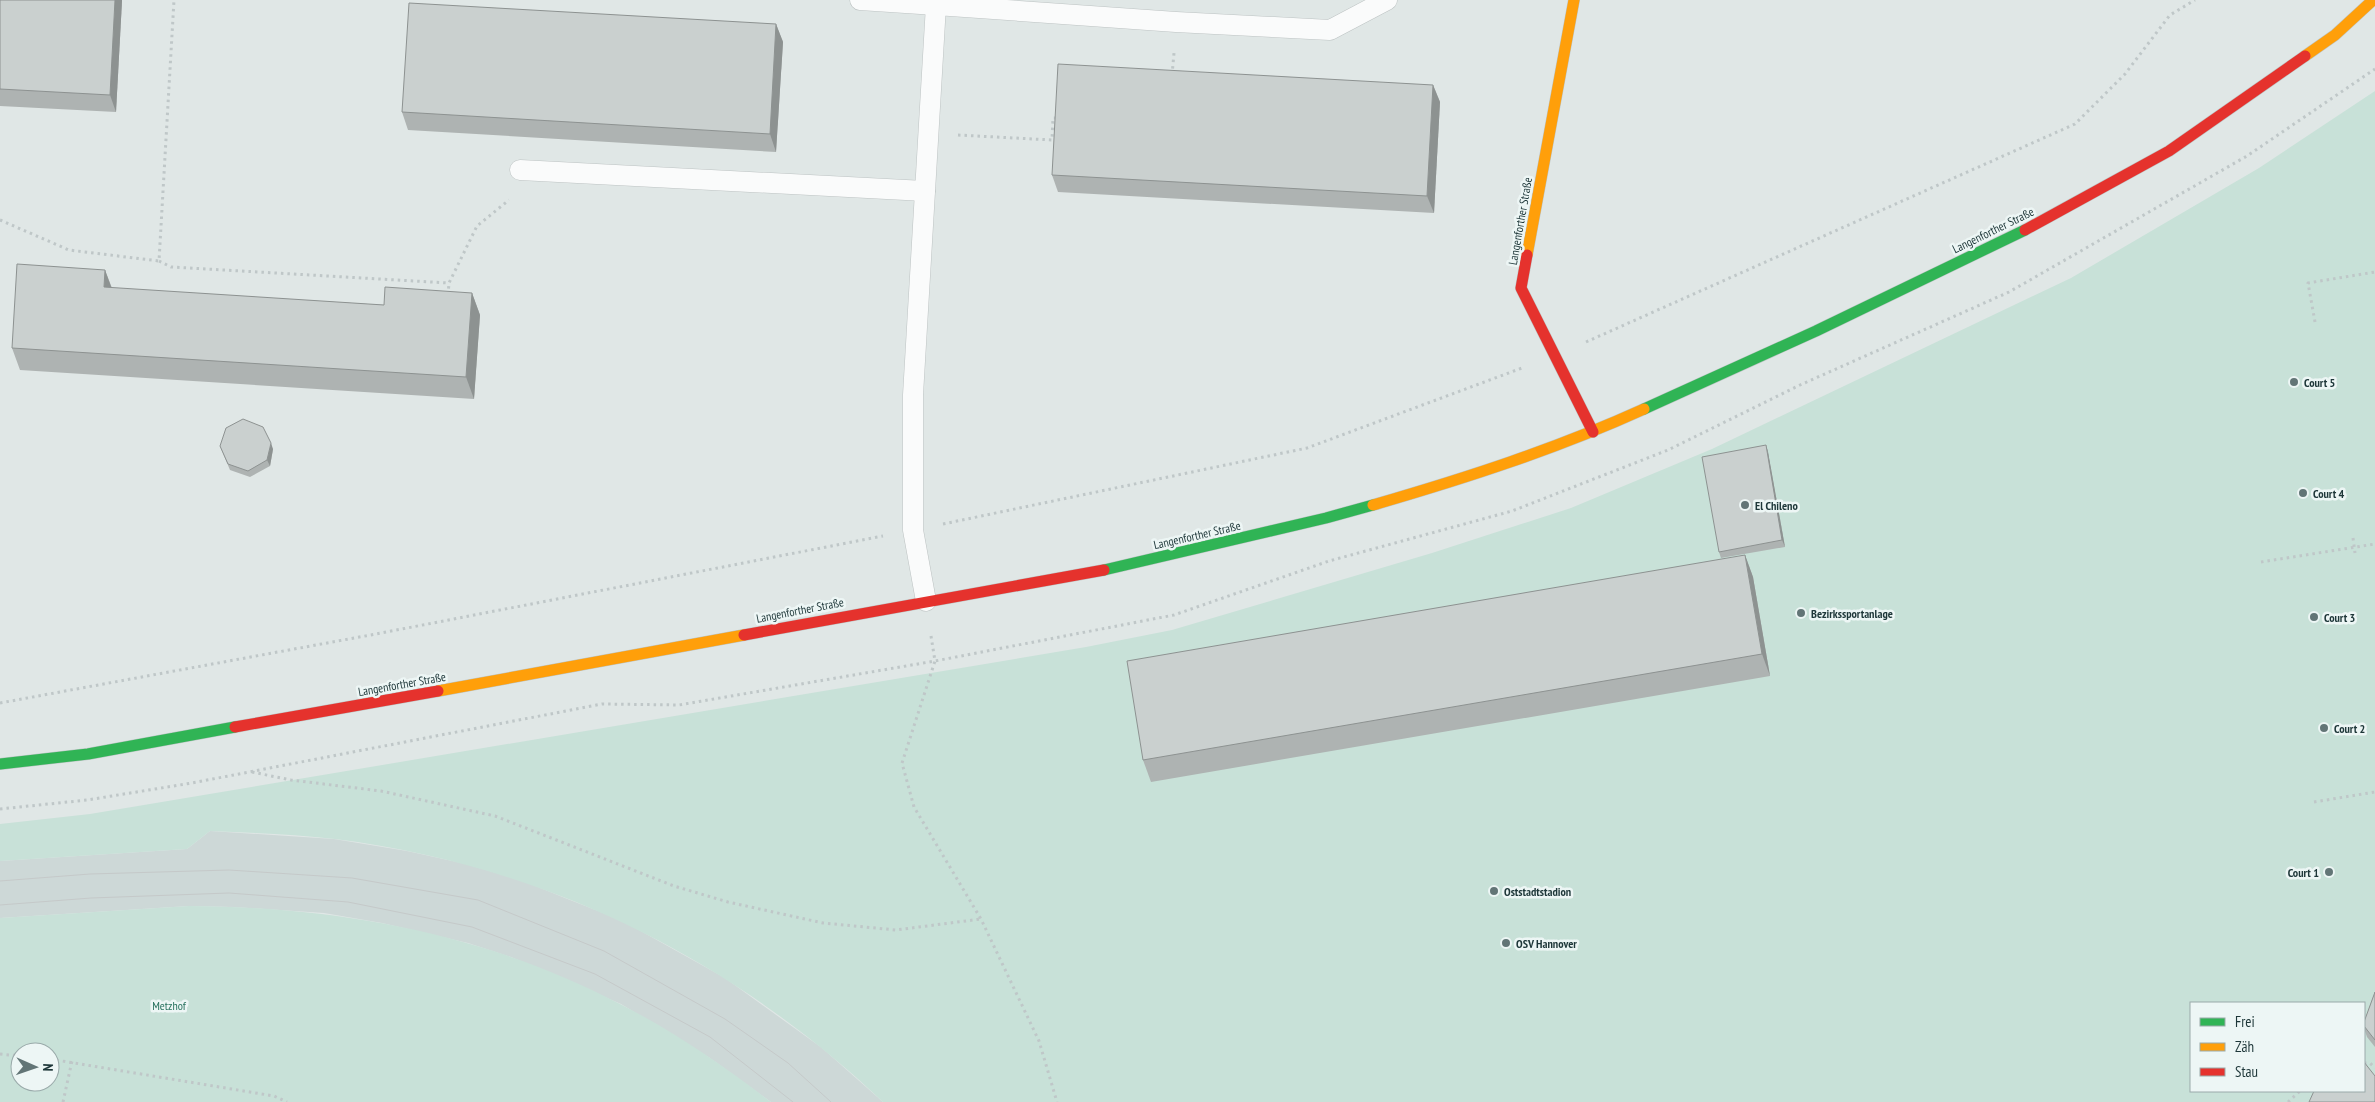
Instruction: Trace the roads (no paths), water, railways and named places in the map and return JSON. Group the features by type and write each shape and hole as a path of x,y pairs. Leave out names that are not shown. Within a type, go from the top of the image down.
{"main road":[{"name":"Langenforther Straße","path":"1574,0 1522,288 1593,432"},
{"name":"Langenforther Straße","path":"0,764 88,754 1114,568 1326,518 1471,477 1593,432 1816,331 2050,218 2169,151 2335,35 2373,0"}],"lane":[{"path":"860,0 936,2 1176,22 1330,30 1387,0"},
{"path":"926,601 913,530 913,395 936,2"},
{"path":"520,170 925,191"}],"tram line":[{"path":"0,881 90,874 229,870 352,878 478,900 604,951 725,1019 788,1063 831,1102"},
{"path":"0,905 91,898 229,893 348,902 472,927 595,974 710,1037 793,1102"}],"place":[{"name":"Court 5","path":"2294,382"},
{"name":"Court 4","path":"2303,493"},
{"name":"El Chileno","path":"1745,505"},
{"name":"Bezirkssportanlage","path":"1801,613"},
{"name":"Court 3","path":"2314,617"},
{"name":"Court 2","path":"2324,728"},
{"name":"Court 1","path":"2329,872"},
{"name":"Oststadtstadion","path":"1494,891"},
{"name":"OSV Hannover","path":"1506,943"}],"park label":[{"name":"Metzhof","path":"169,1005"}]}
